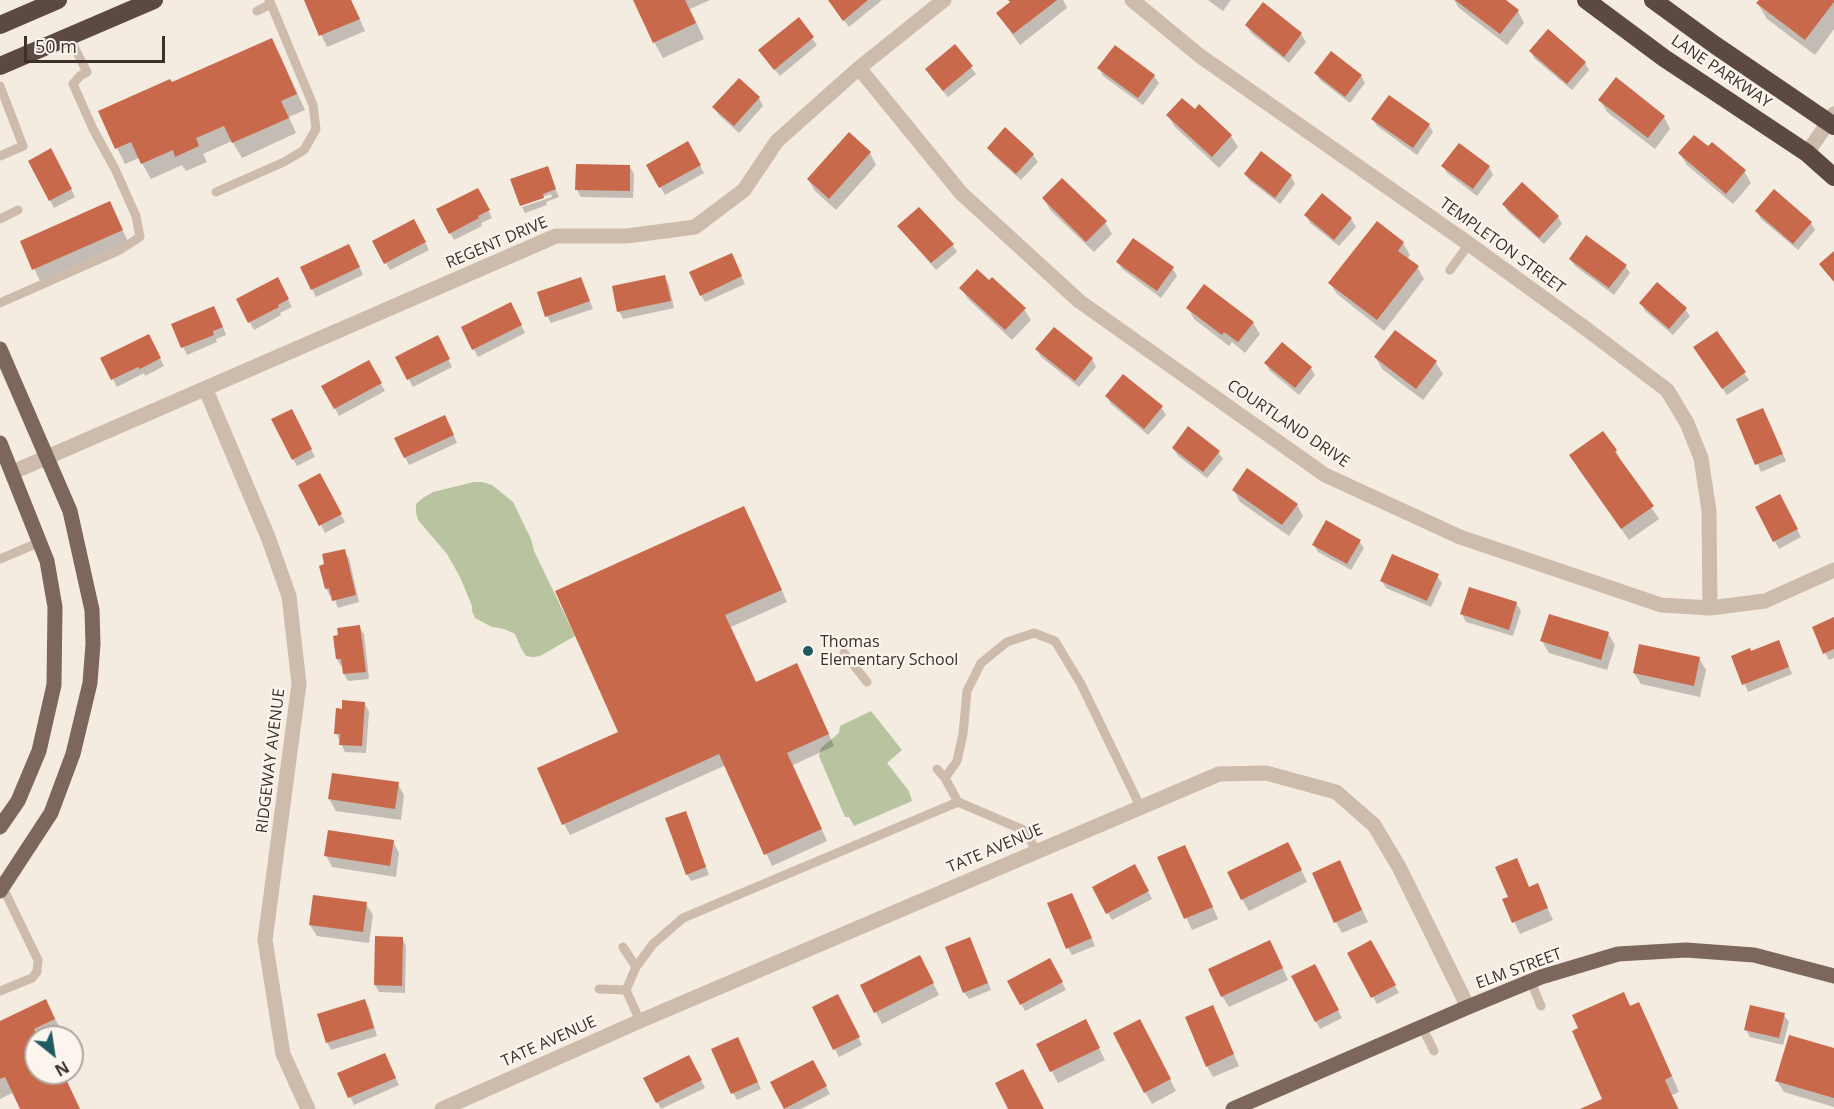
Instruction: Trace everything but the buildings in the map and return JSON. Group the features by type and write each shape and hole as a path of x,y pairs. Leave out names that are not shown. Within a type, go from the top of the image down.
{"highway":[{"path":"0,25 58,0"},
{"path":"0,66 154,0"},
{"name":"LANE PARKWAY","path":"1586,0 1664,58 1807,153 1834,177"},
{"name":"LANE PARKWAY","path":"1653,0 1715,45 1832,120"}],"main road":[{"path":"0,349 70,511 92,610 93,644 90,683 73,754 51,813 1,888"},
{"path":"0,442 47,561 55,607 54,685 39,751 18,801 0,827"},
{"name":"ELM STREET","path":"1233,1109 1468,1007 1531,982 1618,954 1686,950 1754,955 1834,976"}],"street":[{"name":"REGENT DRIVE","path":"13,472 556,236 627,236 694,227 744,190 777,141 859,68 944,0"},
{"name":"TEMPLETON STREET","path":"1132,0 1200,56 1468,244 1667,390 1687,423 1701,458 1709,511 1710,608"},
{"name":"COURTLAND DRIVE","path":"859,68 961,193 1079,301 1325,475 1460,537 1661,605 1710,608 1765,602 1834,570"},
{"path":"1807,153 1832,120"},
{"name":"RIDGEWAY AVENUE","path":"206,390 268,537 289,596 299,684 265,940 283,1054 308,1109"},
{"name":"TATE AVENUE","path":"442,1109 640,1021 1219,774 1266,773 1336,792 1374,825 1399,867 1468,1007"}],"lane":[{"path":"216,192 284,162 304,150 316,129 314,105 270,2 257,11"},
{"path":"0,303 118,251 140,237 136,216 73,84 87,72 69,37"},
{"path":"0,86 23,146 0,156"},
{"path":"0,219 18,210"},
{"path":"1450,270 1468,244"},
{"path":"0,559 40,542"},
{"path":"945,778 957,761 968,691 981,663 1007,642 1034,633 1055,641 1081,684 1140,806"},
{"path":"843,653 867,682"},
{"path":"938,769 958,802 1026,831 1036,851"},
{"path":"640,1021 626,990 636,967 653,944 683,918 958,802"},
{"path":"0,991 32,978 37,972 38,960 1,888"},
{"path":"623,947 636,967"},
{"path":"1531,982 1541,1006"},
{"path":"599,990 626,990"},
{"path":"1422,1027 1434,1051"}],"green space":[{"path":"474,482 492,485 513,502 575,636 540,656 526,656 515,634 492,627 475,618 460,577 447,554 418,520 416,504 423,498 433,492"},
{"path":"871,711 902,750 887,763 909,791 912,801 854,826 849,817 845,817 819,756 821,748 839,733 840,726"}],"place":[{"name":"Thomas Elementary School","path":"808,651"}]}
